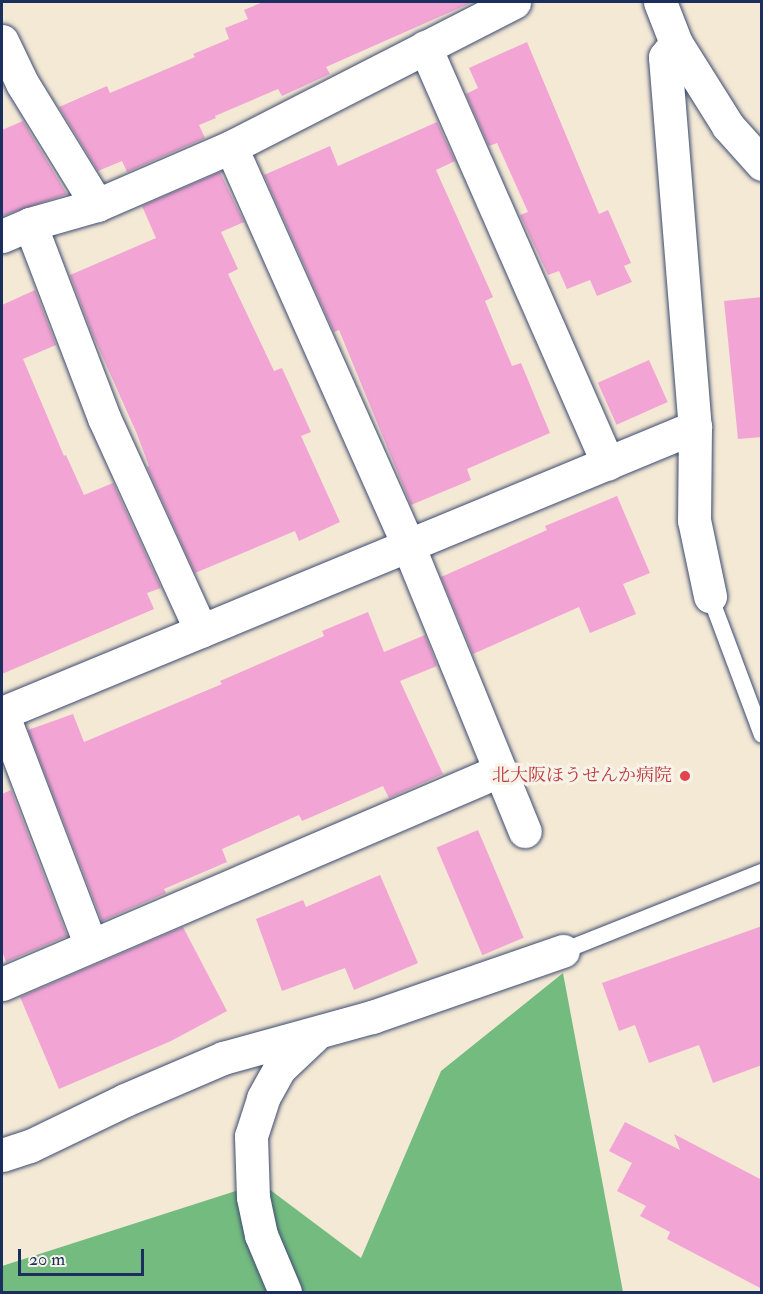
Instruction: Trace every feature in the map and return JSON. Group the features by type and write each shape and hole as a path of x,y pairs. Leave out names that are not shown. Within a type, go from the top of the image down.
{"street":[{"path":"201,631 16,230 97,205 231,147 514,2"},
{"path":"660,2 676,43 728,126 762,164"},
{"path":"2,41 22,83 97,205"},
{"path":"676,43 665,57 695,427 694,520 710,596"},
{"path":"425,47 608,464"},
{"path":"231,147 408,545 525,831"},
{"path":"91,946 2,713 695,427"},
{"path":"2,984 499,771"},
{"path":"2,1155 30,1146 125,1100 223,1058 316,1034 563,951"},
{"path":"285,1293 259,1226 253,1197 251,1136 263,1098 279,1069 316,1034"}],"lane":[{"path":"710,596 762,735"},
{"path":"563,951 762,872"}],"green space":[{"path":"563,973 623,1292 2,1292 2,1266 261,1183 361,1258 441,1071"}],"building":[{"path":"263,2 473,2 326,67 330,74 282,96 278,89 215,116 216,118 199,125 205,138 127,172 122,161 98,171 59,107 107,86 110,93 195,57 193,54 229,39 225,28 248,19 244,10"},
{"path":"527,42 599,214 608,210 631,263 624,266 632,282 597,296 590,280 567,289 559,271 548,275 520,215 528,212 497,143 489,146 466,94 478,88 469,68"},
{"path":"23,121 67,194 2,216 2,130"},
{"path":"437,122 455,161 436,170 493,297 485,301 512,366 521,363 550,433 467,469 471,480 411,505 339,330 334,332 264,175 330,146 338,166"},
{"path":"220,172 244,222 221,232 238,269 228,274 274,371 282,368 311,432 301,436 340,522 299,541 295,531 195,573 147,467 149,466 137,434 92,333 70,275 156,238 142,206"},
{"path":"35,290 56,345 23,359 64,456 66,455 84,495 113,483 161,588 147,593 154,609 2,674 2,305"},
{"path":"762,297 762,437 738,439 724,301"},
{"path":"649,360 668,402 617,425 598,383"},
{"path":"617,496 650,573 623,584 636,614 590,633 579,607 473,654 441,577 547,530 545,526"},
{"path":"368,612 384,652 425,635 437,666 400,681 443,774 389,798 383,786 302,821 299,815 222,849 227,862 164,889 166,893 102,921 28,730 73,714 84,742 222,684 220,681 324,636 322,631"},
{"path":"11,790 67,936 6,962 2,951 2,794"},
{"path":"478,830 524,938 482,955 437,848"},
{"path":"380,875 418,963 354,990 345,968 282,991 256,919 303,900 306,907"},
{"path":"762,926 762,1065 713,1083 699,1045 649,1063 635,1025 619,1031 602,983"},
{"path":"183,927 227,1011 171,1041 59,1089 20,997"},
{"path":"625,1122 680,1150 674,1134 762,1180 762,1289 667,1239 670,1232 640,1216 646,1206 617,1191 632,1163 609,1151"}],"place":[{"name":"北大阪ほうせんか病院","path":"685,776"}]}
